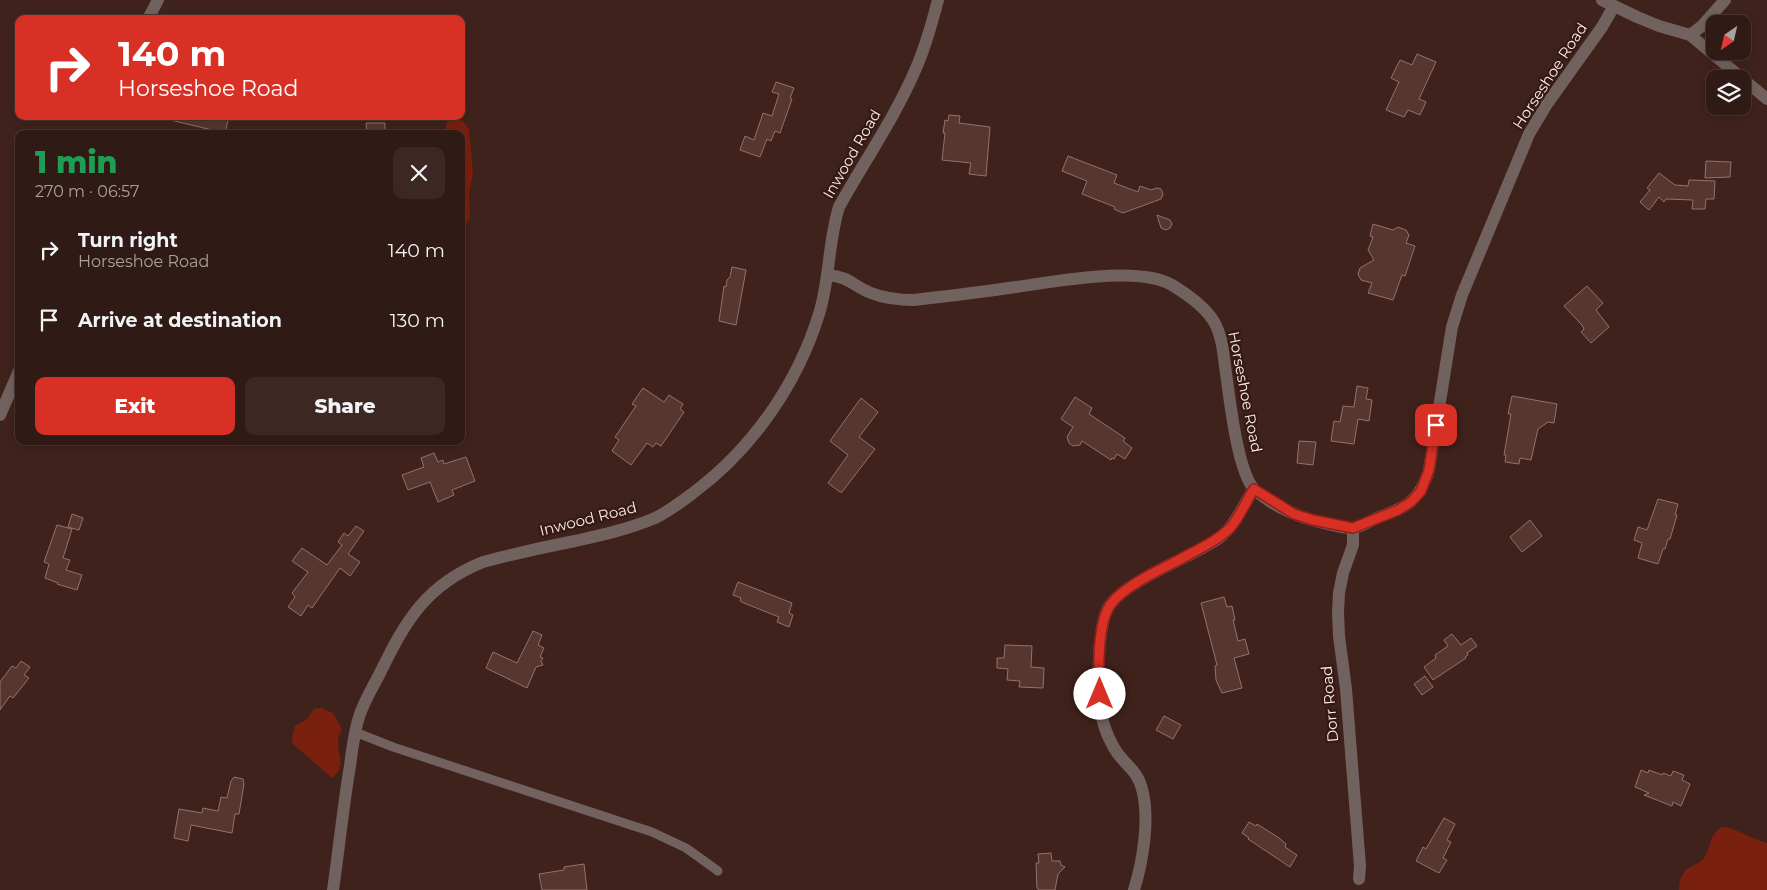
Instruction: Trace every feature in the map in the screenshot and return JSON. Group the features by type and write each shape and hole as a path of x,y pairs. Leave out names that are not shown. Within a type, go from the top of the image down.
{"street":[{"path":"150,15 158,0"},
{"name":"Inwood Road","path":"333,890 342,812 355,732 366,700 403,629 426,598 445,581 462,570 483,562 615,532 657,517 674,507 717,475 743,450 760,427 790,380 810,340 820,312 828,275 834,222 839,207 892,116 917,67 938,0"},
{"path":"1690,34 1716,13 1725,0"},
{"path":"1608,3 1659,26 1690,34 1767,99"},
{"name":"Horseshoe Road","path":"1353,528 1398,510 1411,502 1421,491 1429,470 1452,327 1462,295 1529,134 1547,104 1602,27 1608,3"},
{"name":"Horseshoe Road","path":"828,275 842,276 871,293 892,300 914,300 1104,276 1136,276 1156,279 1171,284 1190,297 1211,316 1219,333 1224,354 1235,435 1245,471 1254,489"},
{"path":"0,415 15,380"},
{"path":"1134,890 1140,873 1145,817 1142,790 1137,774 1120,758 1107,735 1102,719 1099,684 1100,646 1104,617 1110,605 1118,596 1133,586 1214,542 1231,527 1254,489 1294,514 1353,528"},
{"name":"Dorr Road","path":"1353,528 1353,545 1343,573 1338,612 1360,866 1359,879"}],"lane":[{"path":"355,732 393,747 652,832 686,848 718,871"}],"shaded area":[{"path":"449,120 461,120 469,130 473,172 469,194 470,217 465,225 465,130 445,130"},
{"path":"321,708 333,713 342,729 338,743 340,767 332,778 293,744 292,738 295,726 306,720 314,709"},
{"path":"1721,827 1733,829 1767,843 1767,890 1679,890 1682,875 1703,859 1714,834"}],"building":[{"path":"1417,54 1436,62 1419,99 1426,102 1420,115 1408,110 1404,117 1386,110 1399,82 1391,78 1400,60 1412,65"},
{"path":"776,82 794,88 780,133 775,131 771,141 767,139 760,157 740,150 745,136 754,140 763,113 772,116 779,94 772,92"},
{"path":"949,115 960,116 959,123 990,127 986,176 969,174 971,163 942,160 945,120 948,121"},
{"path":"170,120 228,120 226,130 212,130"},
{"path":"366,123 385,123 385,130 367,130"},
{"path":"1068,156 1117,175 1114,183 1138,192 1140,186 1151,190 1161,189 1163,194 1161,199 1123,213 1114,209 1115,207 1082,194 1087,181 1062,171"},
{"path":"1706,161 1731,162 1730,177 1705,178"},
{"path":"1659,173 1675,185 1688,186 1689,180 1715,181 1714,199 1706,199 1705,209 1692,209 1693,200 1666,199 1664,202 1659,197 1649,210 1640,202 1650,190 1647,188"},
{"path":"1157,215 1170,220 1172,224 1170,228 1166,230 1161,228"},
{"path":"1373,224 1393,230 1398,227 1406,230 1409,235 1406,243 1415,246 1405,276 1402,275 1393,300 1368,293 1372,283 1361,280 1358,274 1360,268 1374,260 1368,250 1373,237 1370,236"},
{"path":"732,267 746,270 736,325 719,321 724,286 726,287"},
{"path":"1587,286 1603,303 1596,310 1609,327 1591,343 1581,332 1584,329 1582,325 1564,306"},
{"path":"1357,386 1368,388 1366,399 1372,400 1369,421 1358,419 1354,444 1331,441 1334,421 1340,422 1343,406 1354,407"},
{"path":"643,388 664,402 669,395 683,404 680,409 684,412 661,446 656,443 653,447 647,443 631,465 612,451 619,440 615,437 636,406 632,404"},
{"path":"1512,396 1557,404 1554,423 1548,422 1538,429 1531,460 1520,458 1519,464 1505,462 1506,455 1504,455 1511,414 1508,414"},
{"path":"1075,397 1092,408 1089,414 1125,438 1123,441 1132,448 1125,459 1117,454 1111,460 1082,441 1080,445 1073,446 1069,443 1067,437 1073,427 1061,419"},
{"path":"861,398 878,412 859,437 875,449 842,492 840,492 828,483 848,455 830,441"},
{"path":"1299,441 1316,442 1313,465 1297,463"},
{"path":"434,453 438,462 443,460 444,464 466,457 475,481 452,490 454,495 438,502 430,482 408,490 402,475 424,467 421,458"},
{"path":"1658,499 1678,504 1670,539 1668,539 1665,549 1663,549 1658,564 1638,558 1642,543 1634,540 1638,527 1647,530"},
{"path":"72,514 83,518 79,530 68,527"},
{"path":"1530,520 1542,536 1522,552 1510,537"},
{"path":"57,525 72,529 63,558 70,560 66,570 82,575 77,590 45,578 49,564 44,562"},
{"path":"356,526 364,531 348,554 360,562 350,576 340,568 312,608 308,605 301,616 288,607 295,597 292,593 308,572 292,561 302,548 327,565 342,545 338,542 344,533 348,536"},
{"path":"738,582 792,603 789,613 793,615 789,627 777,622 779,617 744,603 740,601 741,598 733,595"},
{"path":"1224,597 1227,607 1232,606 1238,641 1245,639 1249,654 1234,658 1242,688 1222,693 1216,680 1215,666 1217,665 1201,603"},
{"path":"533,631 542,635 538,645 544,648 540,657 543,658 541,661 543,665 536,667 527,688 486,668 493,652 517,663"},
{"path":"1452,634 1461,645 1471,638 1477,646 1467,653 1466,658 1433,680 1424,667 1436,658 1435,655 1448,646 1444,640"},
{"path":"1005,645 1032,646 1031,667 1044,668 1043,688 1019,687 1020,681 1007,680 1008,669 997,668 997,658 1004,658"},
{"path":"21,661 30,667 24,675 29,678 13,698 10,696 0,710 0,682 12,666 16,668"},
{"path":"1425,676 1433,687 1422,695 1414,684"},
{"path":"1164,716 1181,725 1173,739 1156,730"},
{"path":"1641,770 1648,773 1649,770 1671,776 1673,771 1684,775 1682,780 1690,784 1681,806 1673,802 1672,806 1644,795 1649,793 1635,787"},
{"path":"234,777 243,779 244,784 239,814 235,814 232,833 191,825 188,841 174,838 179,809 202,813 203,808 218,811 221,797 227,798 231,781"},
{"path":"1444,818 1455,824 1447,840 1451,842 1443,858 1447,860 1439,873 1416,861 1423,847 1426,849"},
{"path":"1249,822 1256,826 1257,824 1279,838 1286,844 1285,847 1297,855 1290,867 1242,833"},
{"path":"1051,853 1052,861 1060,861 1061,865 1065,867 1058,874 1055,890 1039,890 1037,888 1036,863 1039,863 1038,854"},
{"path":"584,864 587,890 542,890 539,874 564,870 564,867"}],"route":[{"path":"1100,694 1100,646 1104,617 1110,605 1118,596 1155,573 1214,542 1231,527 1254,489 1294,514 1353,528 1398,510 1411,502 1421,491 1429,470 1436,425"}]}
